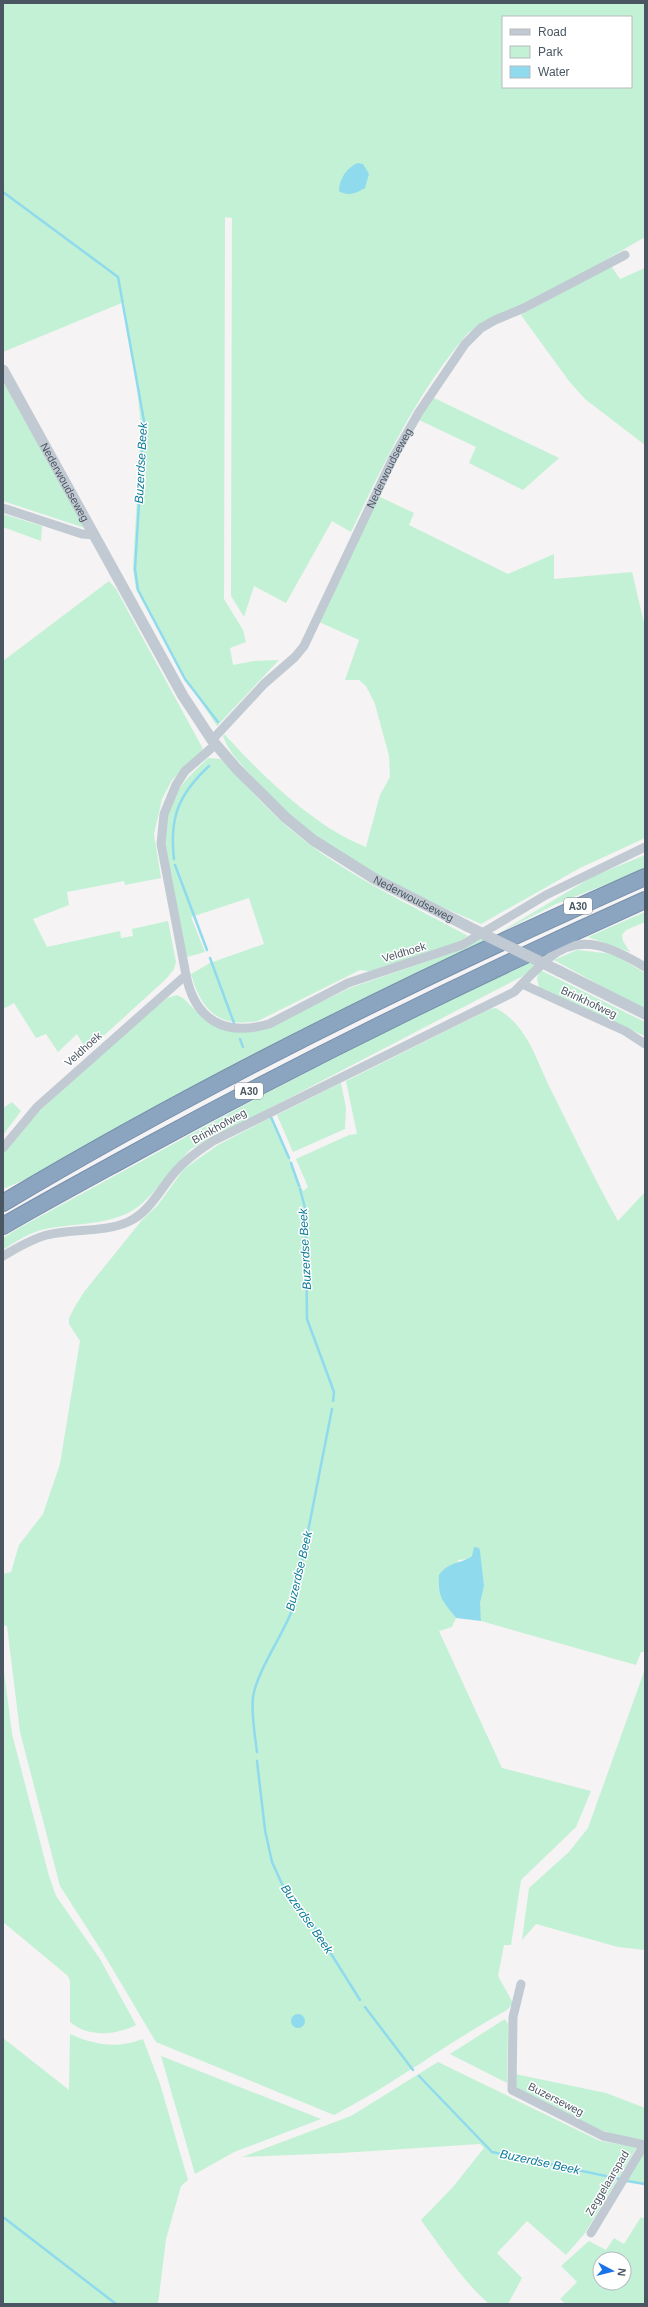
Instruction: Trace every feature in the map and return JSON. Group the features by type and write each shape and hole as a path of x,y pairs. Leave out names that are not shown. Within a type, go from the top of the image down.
{"highway":[{"name":"A30","path":"3,1203 186,1100 358,1012 512,936 645,877"},
{"name":"A30","path":"3,1226 196,1119 365,1031 540,947 645,900"}],"street":[{"name":"Nederwoudseweg","path":"214,742 264,684 295,657 304,646 393,458 419,412 465,344 481,328 495,320 524,308 625,255"},
{"name":"Nederwoudseweg","path":"3,370 183,696 214,742 257,790 313,840 375,879 645,1014"},
{"path":"3,508 82,534 95,535"},
{"name":"Veldhoek","path":"214,742 185,771 176,785 164,814 162,844 186,975 192,998 199,1009 212,1021 228,1027 242,1029 257,1028 269,1024 348,983 462,945 546,895 645,847"},
{"name":"Brinkhofweg","path":"3,1256 30,1241 47,1235 113,1226 128,1222 146,1210 175,1172 191,1156 213,1142 514,992 548,958 575,946 597,945 609,947 645,967"},
{"name":"Veldhoek","path":"3,1148 37,1107 186,975"},
{"name":"Brinkhofweg","path":"522,984 625,1031 645,1044"},
{"name":"Buzerseweg","path":"521,1984 512,2017 512,2090 603,2136 644,2145"},
{"name":"Zeggelaarspad","path":"591,2233 644,2145"}],"green space":[{"path":"3,3 645,3 645,237 563,285 479,326 468,333 433,379 417,404 389,454 351,532 332,521 286,603 254,586 244,617 231,596 232,218 225,217 224,599 243,630 246,642 230,648 233,665 253,661 279,660 217,726 184,676 136,589 133,569 141,426 136,379 124,302 3,352"},
{"path":"611,266 620,279 645,268 645,445 585,399 569,381 521,315"},
{"path":"3,381 85,528 3,501"},
{"path":"432,397 559,458 523,490 469,463 476,447 417,419"},
{"path":"378,496 414,513 409,525 508,574 554,554 554,579 632,572 645,627 645,838 580,868 481,924 386,882 356,865 323,843 278,804 235,757 223,736 224,734 272,783 308,813 346,838 366,847 380,795 390,777 389,756 375,704 366,686 359,680 345,680 359,640 317,621"},
{"path":"3,514 42,526 41,541 3,527"},
{"path":"109,581 116,589 203,749 172,780 162,799 154,834 161,878 125,885 124,881 67,892 69,905 33,919 47,947 120,931 121,938 133,936 132,929 168,921 176,962 174,969 166,979 87,1051 77,1034 58,1052 46,1034 36,1038 14,1003 3,1009 3,661"},
{"path":"208,758 221,759 280,820 320,852 382,890 468,936 452,946 374,972 360,970 258,1021 232,1022 213,1014 200,998 191,974 210,963 264,944 249,898 191,917 205,952 187,957 168,876 165,855 165,834 168,815 174,797 185,781"},
{"path":"645,855 645,869 556,904 499,933 594,876"},
{"path":"645,912 645,922 626,930 622,935 623,941 630,952 588,937"},
{"path":"488,933 494,936 341,1011 35,1175 3,1189 3,1152 24,1125 114,1043 167,998 177,995 183,998 203,1018 219,1027 269,1027 350,988 454,952"},
{"path":"577,950 613,954 645,973 645,1010 554,960"},
{"path":"540,958 543,959 523,976 191,1149 153,1192 138,1207 130,1212 109,1220 41,1230 26,1236 3,1250 3,1238 19,1228 263,1095 455,996"},
{"path":"540,970 645,1022 645,1036 539,988 537,978"},
{"path":"496,1008 507,1015 516,1024 530,1044 600,1189 618,1221 645,1192 645,1652 641,1652 636,1665 481,1621 480,1604 483,1584 482,1572 477,1561 472,1556 468,1559 458,1560 451,1612 456,1618 452,1627 439,1631 502,1768 591,1791 576,1827 521,1880 511,1945 504,1945 498,1976 513,2003 507,2010 378,2090 334,2115 156,2042 103,1953 60,1886 20,1732 7,1626 3,1625 3,1574 11,1572 19,1545 43,1514 60,1464 80,1341 69,1324 69,1318 84,1292 142,1220 157,1206 184,1169 218,1145 272,1117 303,1191 308,1187 296,1159 349,1135 357,1134 346,1081 490,1009"},
{"path":"341,1083 346,1108 345,1129 293,1152 277,1115"},
{"path":"12,1102 21,1111 3,1135 3,1108"},
{"path":"3,1663 12,1734 49,1876 56,1896 100,1959 136,2025 120,2031 111,2033 94,2033 77,2027 70,2022 70,1981 68,1976 3,1922"},
{"path":"645,1669 645,1950 618,1947 536,1924 522,1940 529,1888 569,1852 588,1828"},
{"path":"505,2019 508,2024 507,2083 450,2054"},
{"path":"70,2034 88,2041 115,2045 143,2039 160,2084 188,2180 181,2186 166,2239 158,2304 3,2304 3,2038 69,2090"},
{"path":"161,2056 321,2119 234,2152 195,2174"},
{"path":"438,2062 600,2141 637,2147 585,2233 566,2255 527,2221 497,2253 522,2278 508,2304 489,2304 479,2295 453,2264 421,2220 453,2187 484,2148 480,2144 341,2153 242,2157 351,2116"},
{"path":"515,2074 606,2093 645,2108 645,2140 628,2138 611,2133 562,2112 514,2087"},
{"path":"645,2149 645,2185 625,2181"},
{"path":"641,2217 645,2219 645,2304 566,2304 560,2299 577,2282 561,2266 589,2241 606,2250 614,2238 624,2244"}],"water":[{"path":"358,163 363,164 369,174 365,188 352,194 342,193 339,191 339,187 344,174 350,167"},
{"path":"474,1547 479,1548 480,1551 484,1586 480,1603 481,1621 456,1618 444,1603 439,1589 439,1575 443,1570 451,1565 468,1559 472,1556"},
{"path":"298,2014 303,2016 305,2021 303,2026 298,2028 293,2026 291,2021 293,2016"}],"waterway":[{"name":"Buzerdse Beek","path":"3,192 118,277 144,421 135,569 138,590 185,679 218,722"},
{"name":"Buzerdse Beek","path":"174,859 173,831 178,807 190,786 209,766"},
{"name":"Buzerdse Beek","path":"175,865 207,950"},
{"name":"Buzerdse Beek","path":"210,958 234,1023"},
{"name":"Buzerdse Beek","path":"240,1039 243,1047"},
{"name":"Buzerdse Beek","path":"271,1117 289,1158"},
{"name":"Buzerdse Beek","path":"291,1163 299,1186"},
{"name":"Buzerdse Beek","path":"300,1189 305,1208 307,1319 334,1392 333,1401"},
{"name":"Buzerdse Beek","path":"257,1752 253,1717 253,1697 255,1687 293,1608 332,1409"},
{"name":"Buzerdse Beek","path":"257,1761 265,1830 272,1862 282,1884 313,1925 360,2000"},
{"name":"Buzerdse Beek","path":"365,2007 413,2070"},
{"name":"Buzerdse Beek","path":"419,2076 492,2152 620,2179"},
{"name":"Buzerdse Beek","path":"627,2181 645,2184"},
{"path":"3,2217 116,2304"}]}
